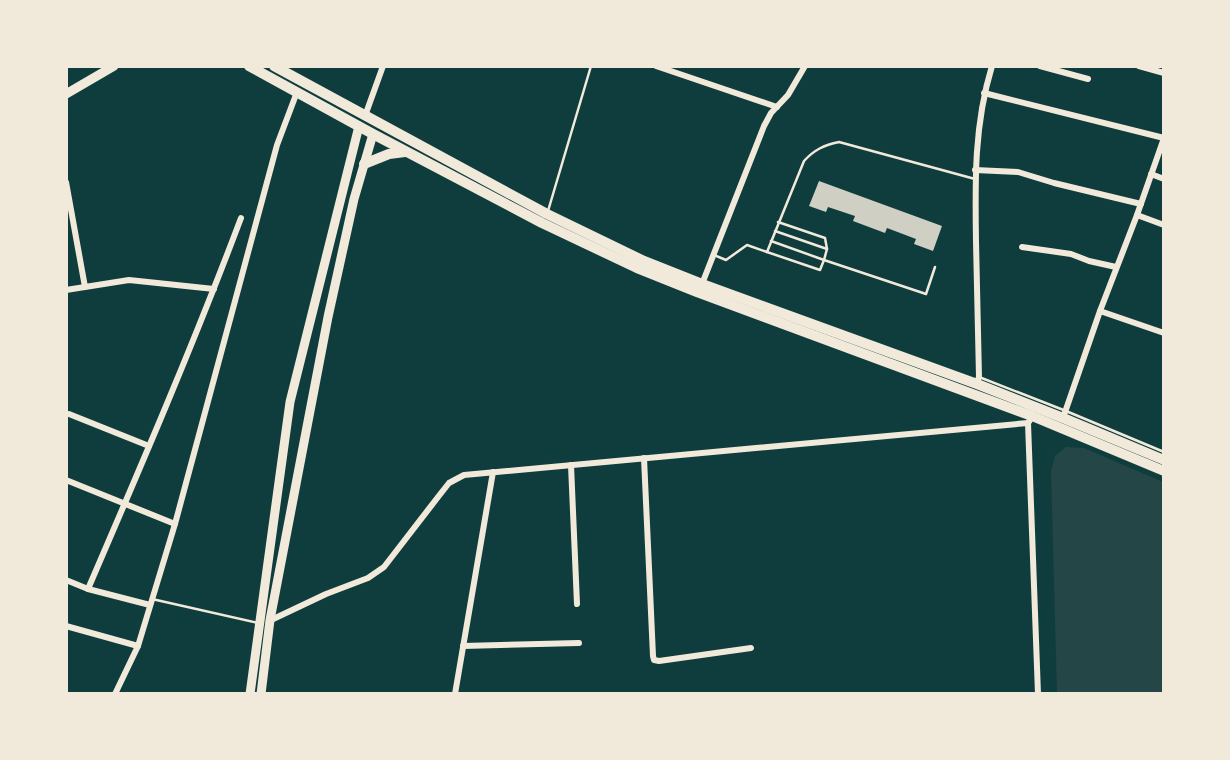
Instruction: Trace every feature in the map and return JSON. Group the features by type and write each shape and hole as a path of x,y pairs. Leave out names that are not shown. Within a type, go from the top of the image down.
{"highway":[{"path":"249,66 405,152 544,219 637,268 685,288 976,385"},
{"path":"274,66 544,219 702,284 976,385 1032,415 1164,471"},
{"path":"364,164 389,154 405,152"},
{"path":"1032,415 1065,414 1164,460"}],"main road":[{"path":"67,90 114,66"},
{"path":"250,694 290,402 359,127"},
{"path":"261,694 270,620 328,317 354,199 373,134"}],"street":[{"path":"365,116 383,66"},
{"path":"656,66 777,107"},
{"path":"702,284 764,126 788,95 805,66"},
{"path":"976,385 975,170 984,93 992,66"},
{"path":"1040,66 1088,79"},
{"path":"1139,66 1164,74"},
{"path":"115,694 138,646 175,524 276,145 297,92"},
{"path":"984,93 1164,138 1065,414"},
{"path":"975,170 1018,172 1141,204"},
{"path":"1151,174 1164,179"},
{"path":"66,182 85,287"},
{"path":"1137,215 1164,225"},
{"path":"88,589 214,289 241,218"},
{"path":"1022,247 1071,254 1116,267"},
{"path":"66,290 129,280 214,289"},
{"path":"1100,311 1164,333"},
{"path":"69,414 149,446"},
{"path":"259,623 368,578 384,567 449,484 464,475 645,458 1032,415 1038,694"},
{"path":"645,458 654,660 751,648"},
{"path":"571,465 578,604"},
{"path":"455,694 493,472"},
{"path":"66,480 175,524"},
{"path":"66,580 88,589 151,602"},
{"path":"66,626 138,646"},
{"path":"463,646 579,643"}],"lane":[{"path":"544,219 591,66"},
{"path":"767,252 804,161 816,150 832,143 839,142 975,179"},
{"path":"714,255 726,260 747,245 820,270 827,249 825,238 778,222"},
{"path":"775,232 827,249"},
{"path":"771,242 926,294 935,267"},
{"path":"976,385 1065,414 1164,453"},
{"path":"151,602 259,623"}],"shaded area":[{"path":"1066,447 1084,448 1163,482 1163,693 1057,693 1051,471 1055,456"}],"building":[{"path":"819,181 942,226 933,251 914,244 916,239 887,228 885,233 853,221 855,216 828,207 826,212 809,206"}]}
